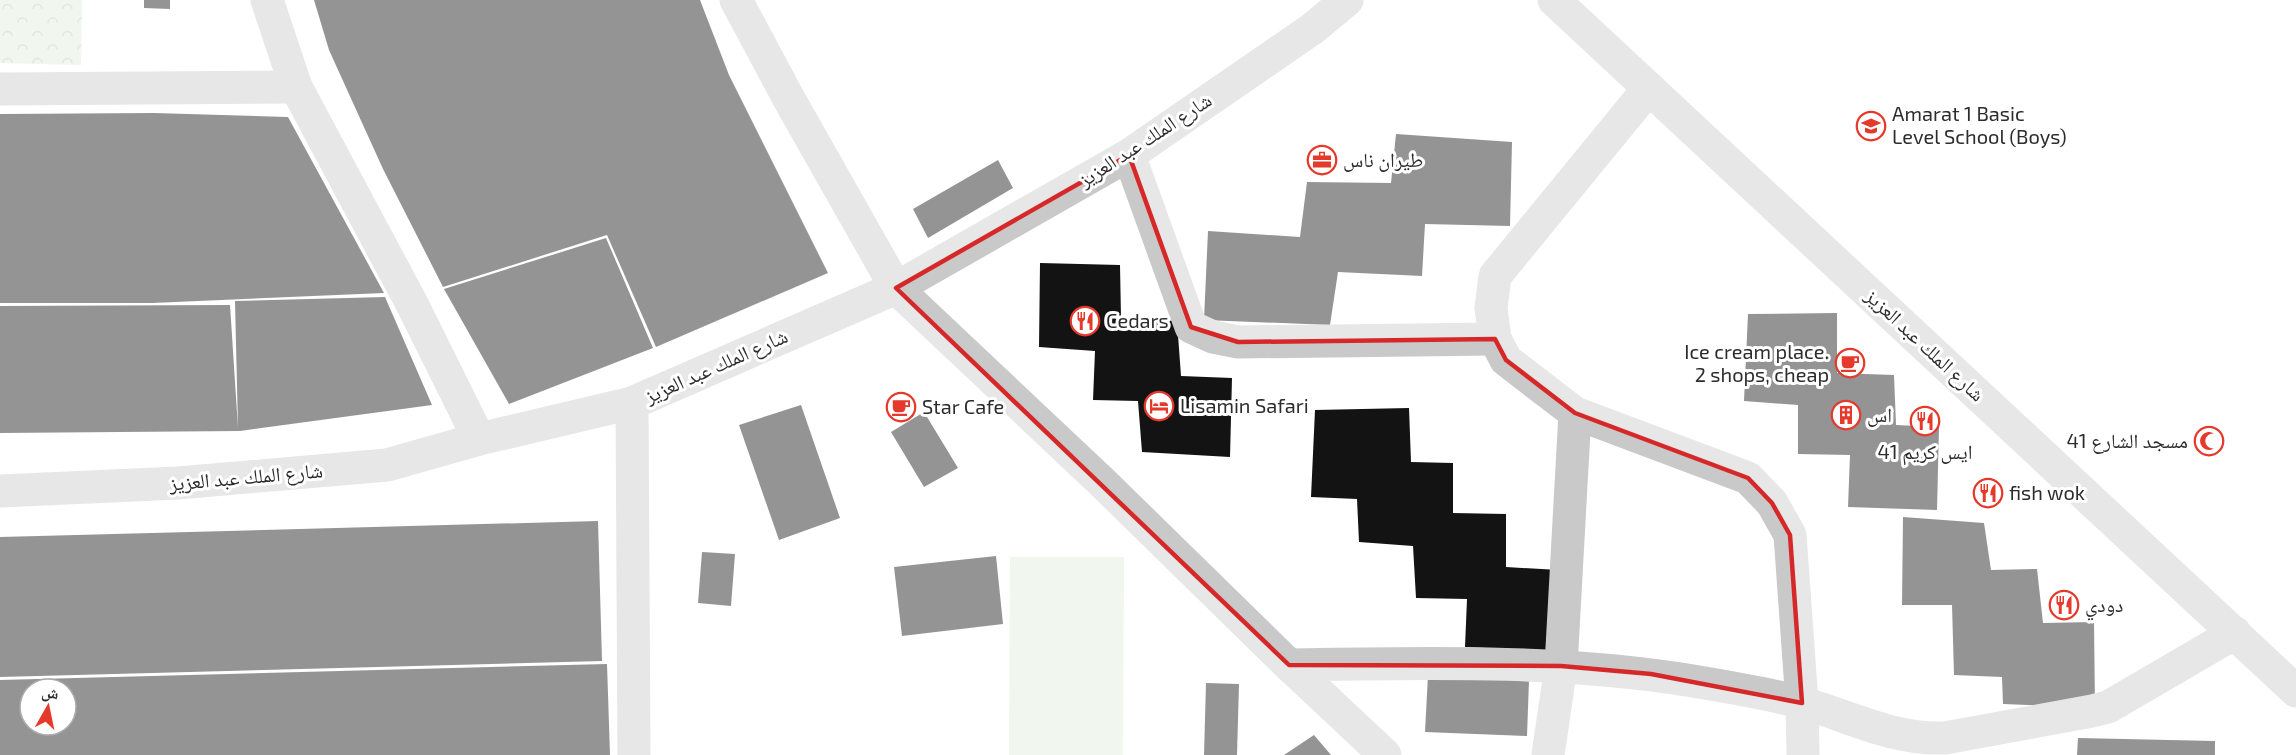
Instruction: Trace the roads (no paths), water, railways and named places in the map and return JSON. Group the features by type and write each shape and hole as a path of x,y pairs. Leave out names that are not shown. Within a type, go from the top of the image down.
{"street":[{"path":"267,0 296,87 412,304 479,439"},
{"path":"736,0 896,288 1103,483 1289,665 1385,755"},
{"name":"شارع الملك عبد العزيز","path":"0,491 178,483 387,465 479,439 632,403 896,288 1129,155 1312,29 1347,0"},
{"name":"شارع الملك عبد العزيز","path":"1554,0 2296,691"},
{"path":"0,89 296,87"},
{"path":"1649,88 1495,276 1491,308 1495,339 1506,360 1575,413 1748,478 1772,503 1790,536 1802,703 1803,755"},
{"path":"1129,155 1191,327 1213,337 1238,342 1495,339"},
{"path":"632,403 634,755"},
{"path":"1548,755 1562,666 1575,413"},
{"path":"1289,665 1457,662 1562,666 1651,674 1768,694 1899,735 1921,739 1945,738 2108,707 2235,633"}],"place":[{"name":"Amarat 1 Basic Level School (Boys)","path":"1871,126"},
{"name":"طيران ناس","path":"1322,160"},
{"name":"Cedars","path":"1085,321"},
{"name":"Ice cream place. 2 shops, cheap","path":"1850,363"},
{"name":"Lisamin Safari","path":"1159,406"},
{"name":"Star Cafe","path":"901,407"},
{"name":"اس","path":"1846,415"},
{"name":"41 ايس كريم","path":"1925,421"},
{"name":"مسجد الشارع 41","path":"2209,441"},
{"name":"fish wok","path":"1988,493"},
{"name":"دودي","path":"2064,605"}]}
